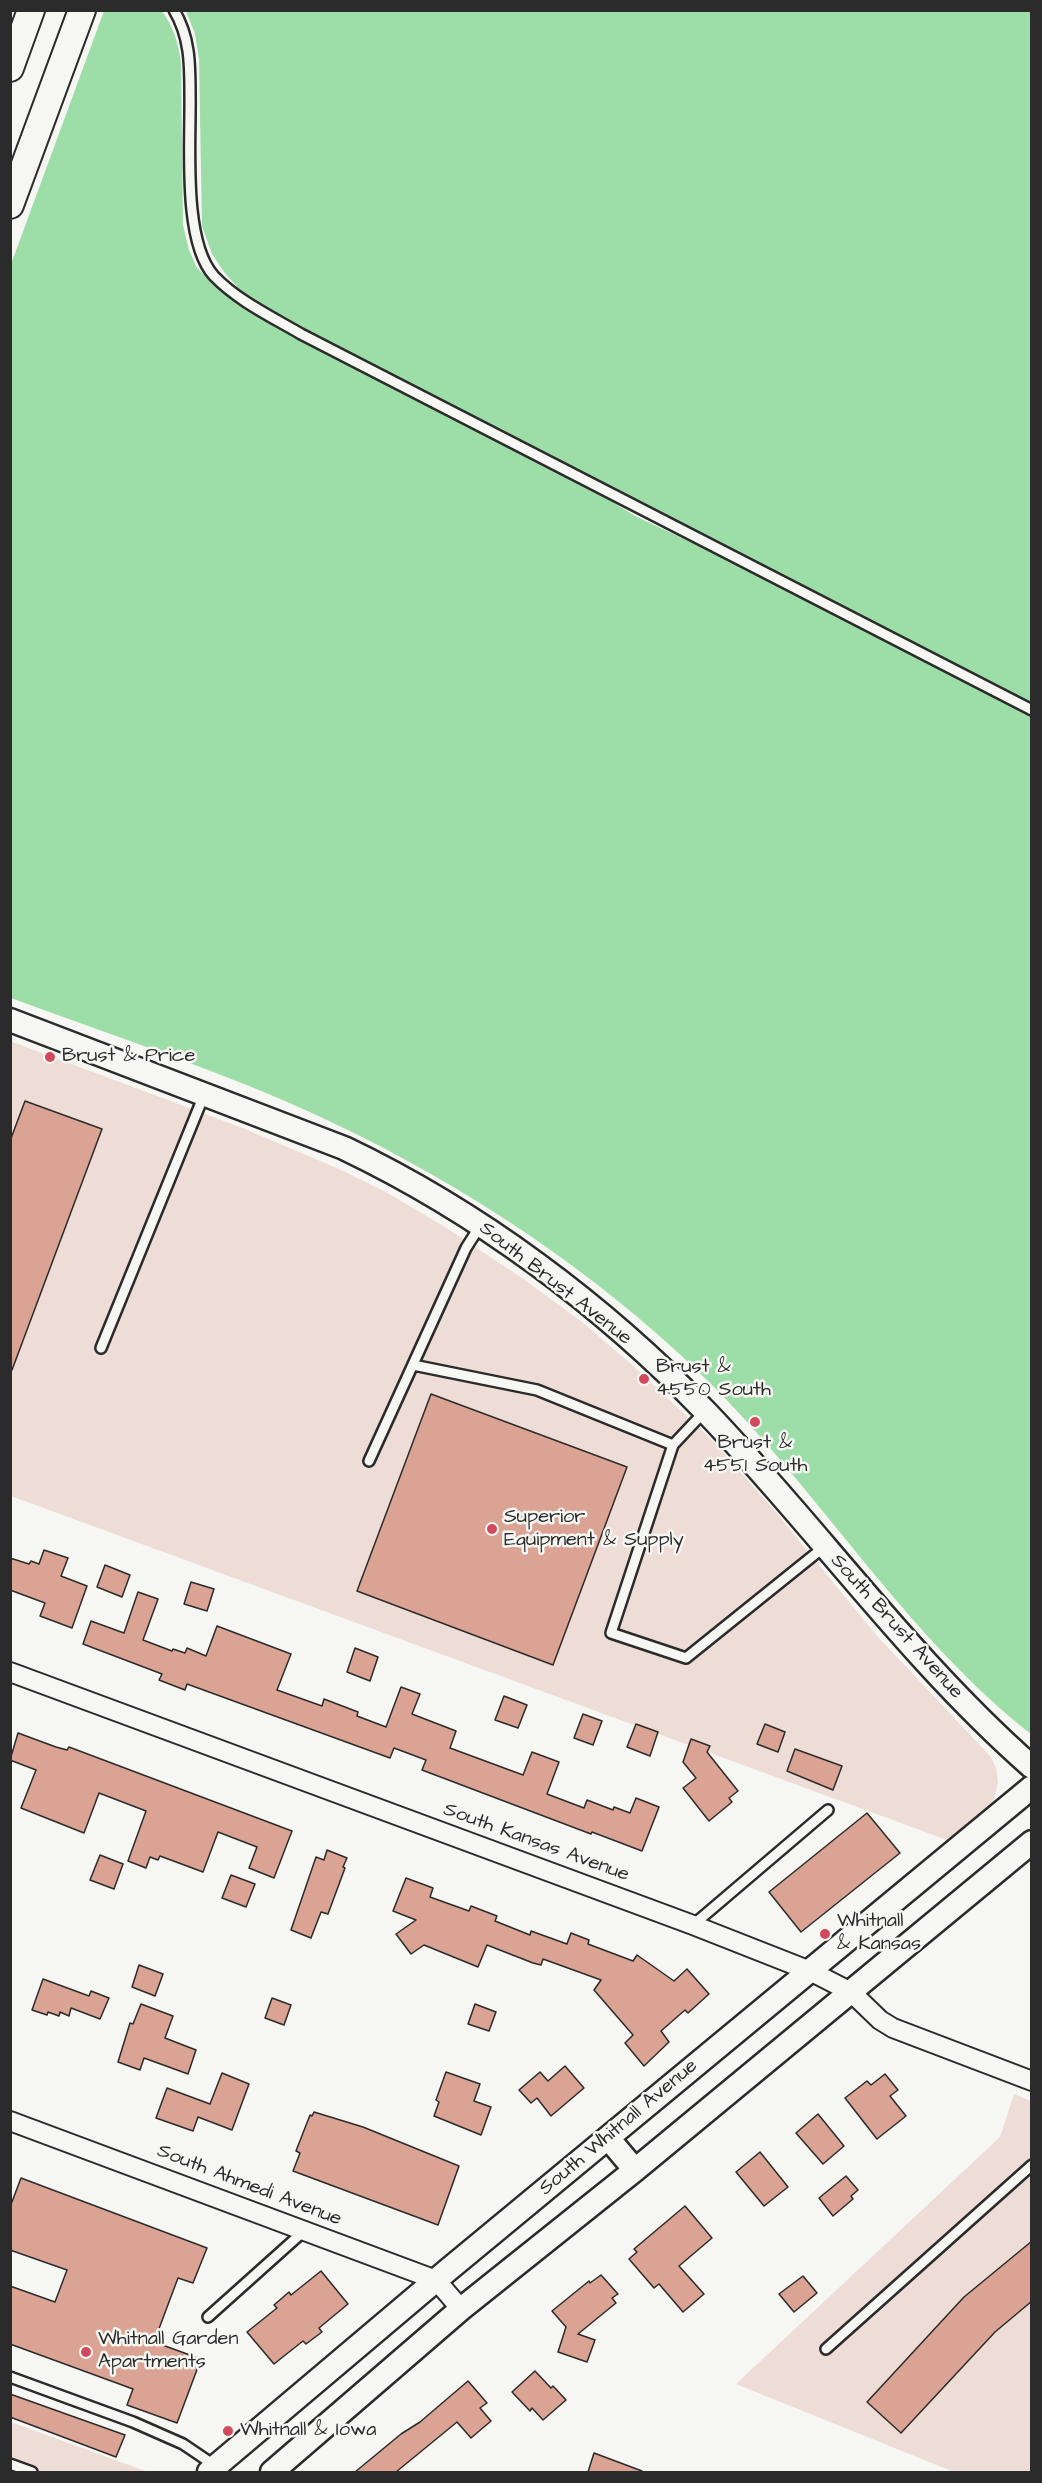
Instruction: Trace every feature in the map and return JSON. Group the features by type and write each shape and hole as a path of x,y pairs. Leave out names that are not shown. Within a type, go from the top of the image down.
{"main road":[{"path":"10,68 32,10"},
{"path":"10,205 16,174 82,10"}],"street":[{"name":"South Brust Avenue","path":"11,1022 205,1093 345,1148 443,1201 480,1226 601,1315 705,1411 927,1664 1032,1767"},
{"name":"South Kansas Avenue","path":"10,1672 693,1925 810,1971 851,1992 880,2020 893,2028 1032,2081"},
{"name":"South Whitnall Avenue","path":"217,2470 436,2280 1032,1787"},
{"name":"South Whitnall Avenue","path":"272,2472 461,2309 635,2170 1032,1842"},
{"name":"South Ahmedi Avenue","path":"10,2121 436,2280 461,2309"},
{"path":"608,2138 635,2170"}],"lane":[{"path":"174,10 183,27 189,56 193,227 206,265 223,284 246,301 301,334 672,527 1032,710"},
{"path":"101,1348 205,1093"},
{"path":"369,1461 466,1248 480,1226"},
{"path":"412,1365 537,1390 673,1445"},
{"path":"705,1411 673,1445 611,1633 686,1658 824,1547"},
{"path":"693,1925 828,1810"},
{"path":"826,2349 1032,2165"},
{"path":"208,2317 304,2231"},
{"path":"10,2377 143,2426 183,2444 217,2470"},
{"path":"10,2464 32,2472"}],"shaded area":[{"path":"10,1041 245,1129 339,1169 386,1192 445,1227 522,1278 582,1322 630,1363 711,1439 775,1511 877,1636 991,1757 996,1768 998,1783 993,1802 947,1840 11,1496"},
{"path":"1014,2094 1031,2101 1031,2472 954,2472 736,2384 1000,2137"},
{"path":"11,2422 148,2472 11,2472"}],"green space":[{"path":"104,11 162,11 172,29 181,63 183,225 189,250 197,268 219,289 274,326 608,499 635,516 714,553 1031,715 1031,1734 987,1697 946,1656 907,1613 796,1478 719,1392 637,1317 549,1249 455,1188 358,1135 316,1115 230,1078 11,998 10,267"},
{"path":"186,11 1031,11 1031,705 332,346 266,309 240,290 212,254 202,226 199,59 195,34"}],"building":[{"path":"25,1101 102,1129 12,1370 10,1370 10,1141"},
{"name":"Superior Equipment & Supply","path":"431,1394 627,1467 553,1665 357,1591"},
{"path":"44,1550 68,1558 61,1576 87,1586 72,1628 40,1616 45,1603 10,1590 10,1558 29,1564 31,1561 39,1564"},
{"path":"105,1565 130,1575 122,1597 97,1587"},
{"path":"191,1582 214,1589 207,1611 184,1604"},
{"path":"138,1592 158,1599 143,1640 172,1651 173,1649 185,1653 187,1648 206,1656 217,1626 291,1654 277,1690 322,1706 324,1699 358,1712 357,1716 386,1727 401,1687 420,1694 412,1714 456,1731 450,1748 523,1775 532,1752 559,1762 547,1794 584,1808 587,1800 613,1810 614,1807 630,1813 636,1798 659,1807 642,1851 422,1770 426,1760 394,1748 390,1758 187,1684 185,1690 159,1680 162,1674 83,1644 91,1621 124,1633"},
{"path":"355,1648 378,1657 370,1681 347,1672"},
{"path":"504,1696 527,1705 518,1728 495,1720"},
{"path":"583,1714 602,1721 593,1745 574,1738"},
{"path":"636,1724 658,1732 650,1756 627,1747"},
{"path":"765,1724 785,1732 778,1752 757,1744"},
{"path":"18,1733 56,1747 67,1750 69,1747 292,1831 274,1878 249,1868 257,1847 218,1832 203,1872 160,1856 158,1860 150,1857 146,1868 128,1861 146,1811 99,1793 84,1833 21,1808 36,1770 10,1760"},
{"path":"691,1739 710,1746 707,1752 738,1791 729,1798 732,1802 709,1821 683,1788 696,1778 683,1762"},
{"path":"795,1749 842,1766 833,1790 787,1771"},
{"path":"867,1813 900,1853 801,1932 769,1892"},
{"path":"327,1850 347,1858 328,1914 321,1912 311,1938 291,1930 316,1857 324,1860"},
{"path":"100,1855 123,1864 114,1889 90,1880"},
{"path":"231,1875 255,1884 246,1907 222,1898"},
{"path":"406,1878 433,1888 430,1897 469,1911 471,1906 497,1916 495,1921 530,1935 531,1931 567,1944 571,1933 589,1940 588,1944 633,1961 637,1955 674,1981 687,1969 709,1994 688,2013 685,2010 661,2031 669,2042 644,2066 625,2043 633,2035 594,1990 601,1980 543,1959 541,1965 533,1963 487,1945 478,1967 424,1945 411,1954 396,1934 416,1920 393,1911"},
{"path":"139,1965 163,1974 155,1996 132,1987"},
{"path":"43,1979 89,1996 91,1991 109,1998 100,2019 71,2008 69,2016 60,2012 59,2016 48,2012 47,2015 32,2010"},
{"path":"272,1998 291,2005 284,2025 265,2018"},
{"path":"141,2004 173,2016 165,2038 196,2050 188,2074 144,2058 140,2070 118,2062 130,2023 133,2024"},
{"path":"475,2004 496,2012 489,2031 468,2024"},
{"path":"565,2066 584,2088 551,2116 537,2098 531,2103 519,2090 540,2072 548,2081"},
{"path":"446,2072 480,2084 474,2101 491,2107 481,2135 434,2116 439,2102 436,2100"},
{"path":"222,2073 249,2084 232,2130 198,2117 193,2131 156,2118 167,2088 210,2104"},
{"path":"885,2074 898,2090 890,2096 906,2116 877,2139 845,2098 867,2081 871,2085"},
{"path":"314,2112 363,2127 459,2166 438,2225 293,2171 300,2153 296,2151 310,2115 312,2116"},
{"path":"818,2114 844,2146 823,2164 796,2133"},
{"path":"760,2152 788,2187 764,2206 736,2172"},
{"path":"846,2176 858,2190 851,2196 853,2199 833,2216 819,2198"},
{"path":"21,2178 207,2248 193,2283 178,2278 154,2342 201,2359 177,2423 127,2405 133,2389 10,2344 10,2286 55,2302 67,2270 10,2250 10,2207"},
{"path":"685,2206 712,2238 679,2266 704,2294 683,2312 659,2284 654,2288 629,2259 637,2252 634,2249"},
{"path":"1032,2241 1032,2301 995,2332 901,2433 867,2402 964,2297"},
{"path":"321,2271 348,2304 319,2328 322,2332 306,2344 303,2341 274,2364 247,2332 277,2308 274,2305 289,2292 291,2295"},
{"path":"601,2275 618,2294 612,2298 616,2303 578,2334 595,2340 587,2362 558,2352 566,2327 552,2311 589,2281 590,2283"},
{"path":"803,2276 817,2293 794,2312 779,2294"},
{"path":"535,2371 566,2400 543,2420 532,2408 530,2411 512,2392"},
{"path":"468,2381 487,2403 480,2408 491,2421 471,2438 457,2422 396,2472 355,2472 401,2434 420,2422"},
{"path":"10,2394 125,2435 116,2457 10,2417"},
{"path":"594,2453 642,2471 642,2472 588,2472"}],"place":[{"name":"Brust & Price","path":"50,1057"},
{"name":"Brust & 4550 South","path":"644,1379"},
{"name":"Brust & 4551 South","path":"755,1422"},
{"name":"Superior Equipment & Supply","path":"492,1529"},
{"name":"Whitnall & Kansas","path":"825,1934"},
{"name":"Whitnall Garden Apartments","path":"86,2352"},
{"name":"Whitnall & Iowa","path":"228,2431"}]}
